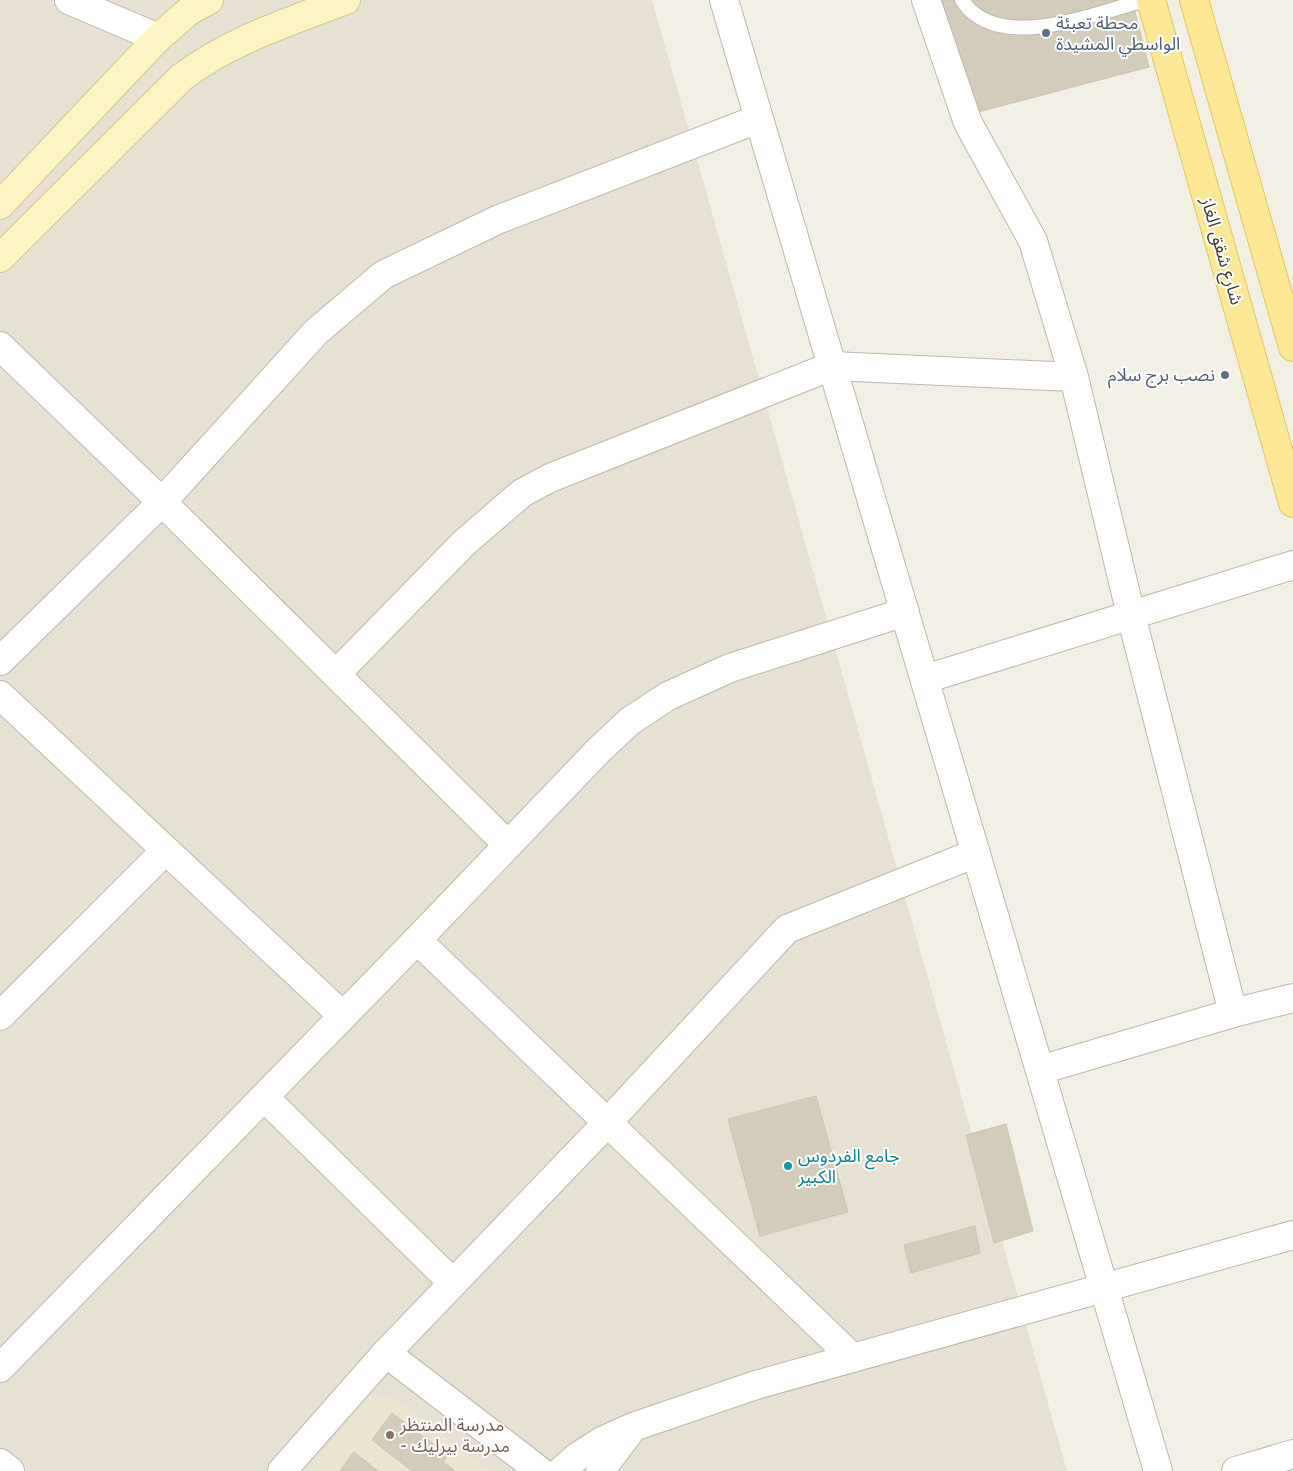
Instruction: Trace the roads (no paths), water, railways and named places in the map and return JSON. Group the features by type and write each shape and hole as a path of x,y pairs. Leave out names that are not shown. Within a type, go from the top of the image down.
{"main road":[{"name":"شارع شقق الغاز","path":"1151,0 1293,503"},
{"path":"1194,0 1293,347"}],"street":[{"path":"69,0 158,38"},
{"path":"5,194 158,38 189,11 209,0"},
{"path":"0,258 182,77 209,57 238,42 346,0"},
{"path":"724,0 1158,1471"},
{"path":"926,0 968,122 1033,241 1074,377 1131,615 1232,1013"},
{"path":"0,661 162,502 251,407 316,332 383,275 497,220 758,119"},
{"path":"0,346 162,502 508,845"},
{"path":"336,674 464,543 522,493 550,478 832,366 1074,377"},
{"path":"925,679 1293,565"},
{"path":"0,1368 417,940 599,750 630,721 668,696 730,668 905,612"},
{"path":"0,695 343,1016"},
{"path":"0,1016 165,850"},
{"path":"282,1471 386,1353 607,1123 787,929 976,853"},
{"path":"417,940 853,1358"},
{"path":"1040,1070 1232,1013 1293,998"},
{"path":"264,1097 453,1283"},
{"path":"561,1471 577,1457 602,1441 634,1427 756,1385 1293,1235"},
{"path":"386,1353 540,1471"},
{"path":"600,1471 634,1427"},
{"path":"1236,1471 1293,1454"},
{"path":"0,1463 10,1471"}],"lane":[{"path":"962,0 976,17 1002,26 1036,29 1146,0"}],"place":[{"name":"محطة تعبئة الواسطي المشيدة","path":"1046,33"},
{"name":"نصب برج سلام","path":"1225,375"},
{"name":"جامع الفردوس الكبير","path":"788,1166"},
{"name":"مدرسة المنتظر - مدرسة بيرليك","path":"390,1435"}]}
